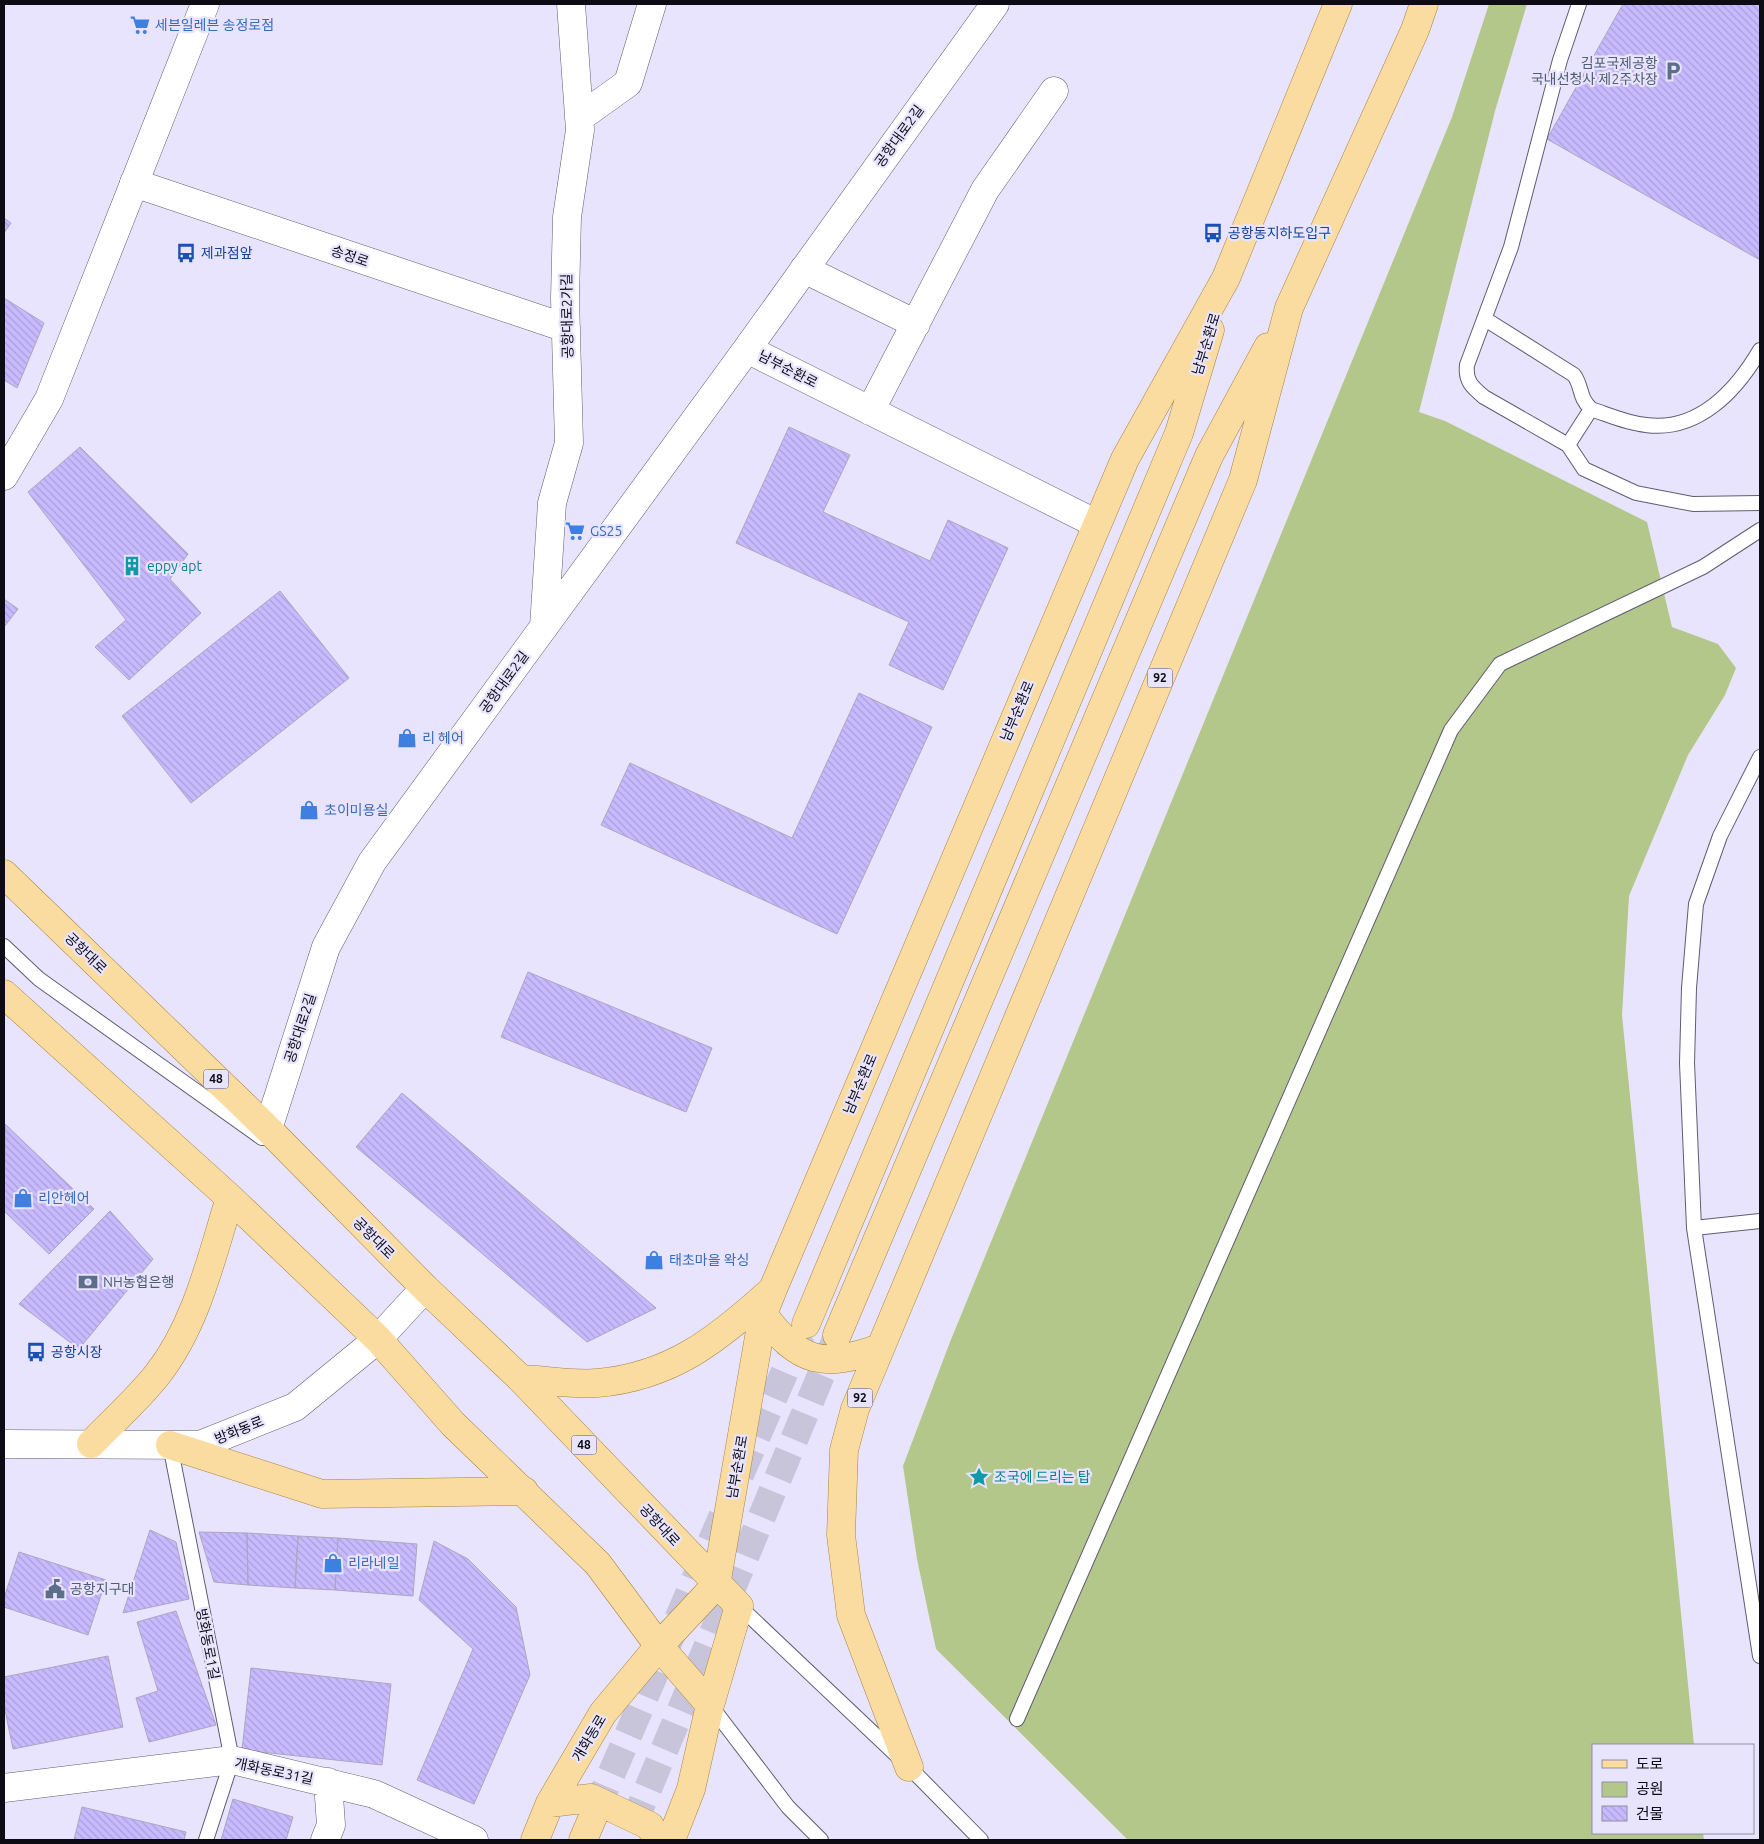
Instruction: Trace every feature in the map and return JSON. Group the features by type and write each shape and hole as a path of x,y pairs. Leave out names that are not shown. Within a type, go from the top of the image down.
{"main road":[{"name":"남부순환로","path":"806,1324 1179,433 1226,278 1338,4"},
{"name":"92","path":"837,1335 1209,456 1290,308 1415,30 1424,4"},
{"name":"남부순환로","path":"716,1584 763,1314 1125,459 1226,278"},
{"name":"92","path":"909,1767 851,1615 841,1535 844,1450 855,1409 880,1348 1243,480 1290,308"},
{"name":"공항대로","path":"4,874 268,1129 425,1288 521,1379 716,1584 740,1606"},
{"path":"4,994 230,1198 378,1339 453,1424 598,1564 659,1646 710,1705"},
{"path":"91,1444 157,1374 184,1332 198,1300 230,1198"},
{"path":"521,1379 597,1383 637,1376 686,1358 731,1328 773,1289"},
{"path":"763,1314 787,1344 807,1355 835,1360 856,1357 880,1348"},
{"path":"170,1445 322,1494 524,1491"},
{"path":"659,1646 716,1584"},
{"path":"671,1840 691,1789 710,1705 740,1606"},
{"name":"개화동로","path":"535,1840 550,1803 603,1713 659,1646"},
{"path":"550,1803 591,1798 650,1826 657,1840"},
{"path":"583,1840 595,1812"}],"street":[{"path":"4,476 49,399 205,4"},
{"name":"공항대로2가길","path":"544,627 552,503 569,443 566,328 567,217 580,130 571,4"},
{"path":"579,118 628,83 652,4"},
{"name":"공항대로2길","path":"268,1129 326,947 372,862 747,349 995,4"},
{"path":"870,411 985,190 1054,91"},
{"name":"송정로","path":"134,183 566,328"},
{"path":"804,269 916,324"},
{"name":"남부순환로","path":"747,349 1097,524"},
{"name":"방화동로","path":"4,1444 200,1445 295,1408 378,1339 425,1288"},
{"name":"개화동로31길","path":"4,1788 232,1760 374,1794 474,1840"},
{"path":"325,1840 330,1825 328,1782"}],"lane":[{"path":"1579,4 1560,60 1511,247 1467,365 1469,383 1484,397 1568,445 1584,469 1636,493 1693,504 1760,503"},
{"path":"1485,319 1574,375 1577,380 1580,396 1591,409 1623,421 1646,425 1663,426 1684,422 1710,410 1728,394 1748,371 1760,350"},
{"path":"1568,445 1591,409"},
{"path":"1017,1719 1451,730 1500,664 1703,567 1760,530"},
{"path":"1760,757 1720,836 1696,904 1689,988 1687,1063 1694,1228 1760,1656"},
{"path":"4,946 39,979 307,1170"},
{"path":"1694,1228 1760,1221"},
{"name":"방화동로1길","path":"170,1445 232,1760 206,1840"},
{"path":"740,1606 909,1767 980,1840"},
{"path":"710,1705 788,1807 821,1840"}],"green space":[{"path":"1489,4 1527,4 1495,111 1419,412 1445,421 1647,522 1672,627 1718,644 1736,668 1725,695 1688,755 1629,896 1622,1015 1694,1744 1592,1744 1592,1834 1703,1834 1704,1840 1128,1840 936,1649 917,1559 903,1466 950,1342 1452,117"}],"building":[{"name":"김포국제공항 국내선청사 제2주차장","path":"1623,4 1760,4 1760,260 1547,139"},
{"path":"4,218 11,223 4,233"},
{"path":"4,298 44,323 17,388 4,380"},
{"path":"789,427 850,455 823,512 930,561 948,520 1008,548 943,690 889,665 909,622 736,543"},
{"name":"eppy apt","path":"80,447 188,554 170,579 201,613 129,680 95,647 126,620 28,492"},
{"path":"280,591 349,678 191,803 122,716"},
{"path":"4,599 18,609 4,627"},
{"path":"859,693 932,727 837,934 601,825 630,763 792,838"},
{"path":"528,972 712,1048 686,1112 501,1037"},
{"path":"402,1093 656,1308 587,1342 356,1147"},
{"path":"5,1124 94,1209 49,1254 4,1211"},
{"name":"NH농협은행","path":"110,1211 153,1259 79,1349 19,1304"},
{"path":"150,1530 176,1542 189,1599 123,1613"},
{"path":"199,1532 247,1533 248,1585 214,1582"},
{"path":"247,1533 298,1536 295,1588 248,1585"},
{"path":"298,1536 338,1538 335,1590 295,1588"},
{"path":"338,1538 417,1544 413,1596 335,1590"},
{"path":"434,1541 468,1559 516,1607 530,1675 474,1804 417,1780 473,1649 419,1600"},
{"name":"공항지구대","path":"19,1552 106,1580 88,1635 4,1607 4,1598"},
{"path":"176,1611 216,1725 149,1742 136,1698 158,1691 137,1622"},
{"path":"108,1656 123,1727 13,1749 4,1705 4,1677"},
{"path":"251,1668 391,1684 382,1765 242,1750"},
{"path":"233,1799 293,1817 286,1840 221,1840"},
{"path":"82,1807 186,1832 184,1840 74,1840"}],"tunnel":[{"path":"740,1475 804,1327"},
{"path":"632,1827 837,1337"},
{"path":"595,1812 723,1515"}],"place":[{"name":"세븐일레븐 송정로점","path":"140,25"},
{"name":"김포국제공항 국내선청사 제2주차장","path":"1673,71"},
{"name":"공항동지하도입구","path":"1213,233"},
{"name":"제과점앞","path":"186,253"},
{"name":"GS25","path":"575,531"},
{"name":"eppy apt","path":"132,566"},
{"name":"리 헤어","path":"407,738"},
{"name":"초이미용실","path":"309,810"},
{"name":"리안헤어","path":"23,1198"},
{"name":"태초마을 왁싱","path":"654,1260"},
{"name":"NH농협은행","path":"88,1282"},
{"name":"공항시장","path":"36,1352"},
{"name":"조국에 드리는 탑","path":"979,1477"},
{"name":"리라네일","path":"333,1563"},
{"name":"공항지구대","path":"55,1589"}]}
